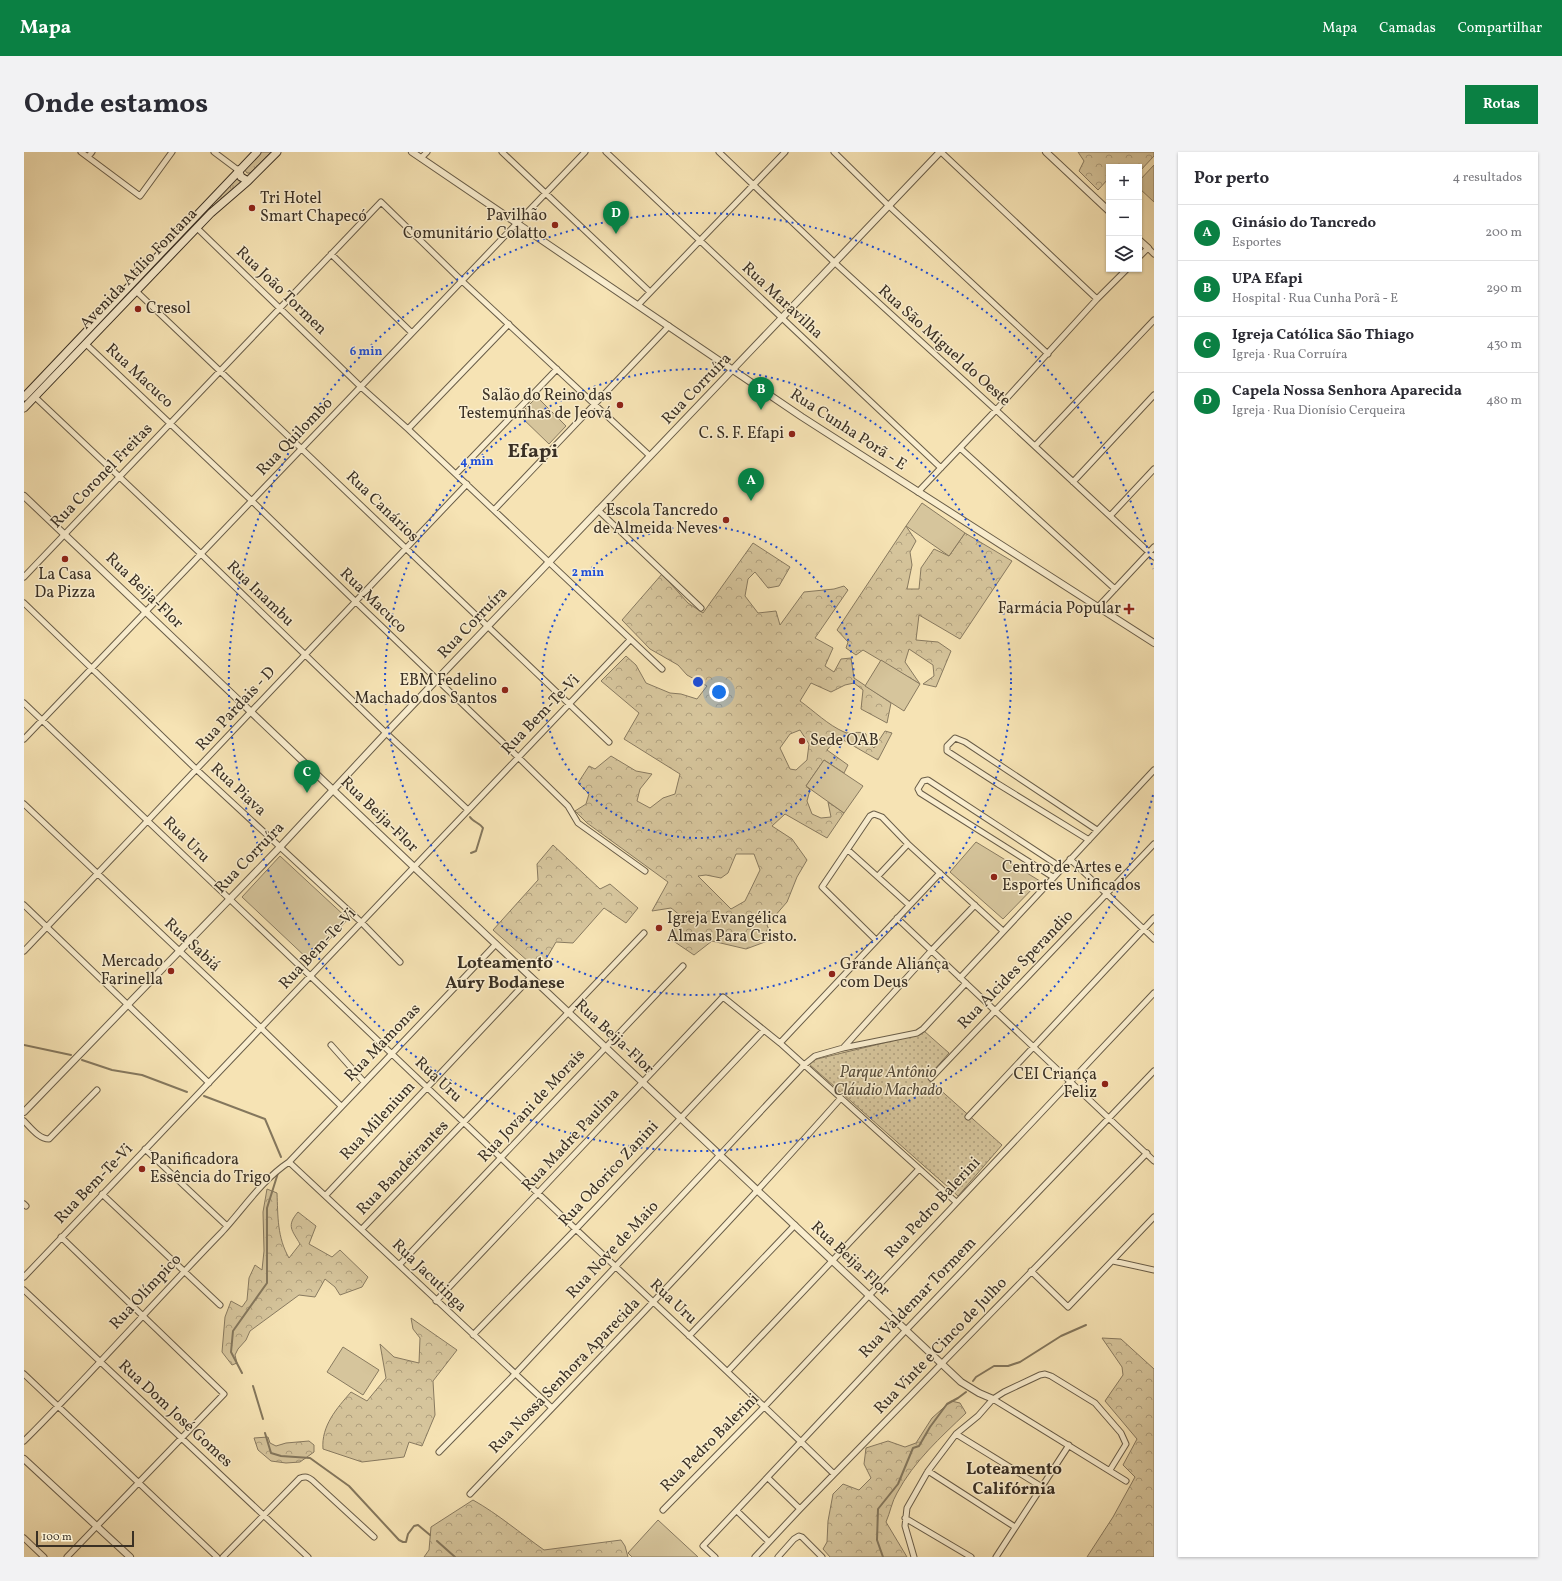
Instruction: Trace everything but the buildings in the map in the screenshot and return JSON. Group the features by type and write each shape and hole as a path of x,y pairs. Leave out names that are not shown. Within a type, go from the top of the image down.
{"main road":[{"name":"Avenida Atílio Fontana","path":"24,397 205,208 238,170 257,152"},
{"name":"Avenida Atílio Fontana","path":"24,408 211,213 248,181 277,152"},
{"path":"238,170 241,177 248,181"}],"street":[{"path":"81,152 140,196 172,152"},
{"path":"88,157 92,152"},
{"path":"214,152 238,170"},
{"name":"Rua Cunha Porã - E","path":"412,152 802,417 1154,644"},
{"path":"421,158 427,152"},
{"path":"502,152 650,292"},
{"name":"Rua Quilombo","path":"24,739 585,152"},
{"name":"Rua Maravilha","path":"606,152 941,468"},
{"name":"Rua São Miguel do Oeste","path":"719,152 834,262 1154,557"},
{"path":"638,305 785,152"},
{"path":"834,152 889,206 1048,354"},
{"path":"941,152 1097,299"},
{"name":"Rua Corruíra","path":"24,1112 228,899 280,847 333,789 598,510 941,152"},
{"path":"1046,152 1106,208"},
{"name":"Rua Coronel Freitas","path":"24,577 381,202 462,281"},
{"name":"Rua João Tormen","path":"198,228 361,386 467,484 662,669"},
{"path":"1142,243 1154,254"},
{"path":"1142,254 1148,248"},
{"path":"331,254 412,333"},
{"path":"918,492 1048,354 1097,299 1124,272"},
{"path":"462,281 650,456"},
{"name":"Rua Canários","path":"136,291 609,742"},
{"path":"1035,446 1154,320"},
{"path":"408,429 509,324"},
{"path":"494,510 669,326"},
{"name":"Rua Macuco","path":"86,344 252,500 518,757 568,806 578,822 645,871"},
{"path":"456,474 557,369"},
{"path":"1073,482 1154,395"},
{"name":"Rua Inambu","path":"35,397 468,810"},
{"path":"960,448 1115,589"},
{"path":"1110,516 1154,470"},
{"name":"Rua Pardais - D","path":"24,951 467,484"},
{"name":"Rua Beija-Flor","path":"24,496 251,713 682,1117 961,1382 979,1393 993,1399 1126,1481"},
{"path":"598,510 700,608"},
{"path":"1098,607 1154,547"},
{"name":"Rua Piava","path":"24,603 197,770 361,922 400,962"},
{"name":"Rua Bem-Te-Vi","path":"24,1277 630,640"},
{"name":"Rua Uru","path":"24,703 501,1159 539,1193 689,1336 728,1370 834,1474"},
{"path":"1089,840 947,751 947,746 955,738 965,742 1097,830"},
{"path":"960,978 1154,770"},
{"path":"1053,877 920,793 918,789 921,784 924,780 928,780 1062,868"},
{"name":"Rua Sabiá","path":"24,804 261,1028 341,1106"},
{"path":"876,940 822,887 870,816 874,814 882,817 908,844 1003,931"},
{"path":"878,876 908,844"},
{"name":"Rua Alcides Sperandio","path":"930,1078 1154,844"},
{"path":"848,850 909,905"},
{"path":"1070,859 1154,939"},
{"path":"780,1043 940,873"},
{"path":"24,906 209,1083"},
{"path":"843,1048 931,951 975,906"},
{"path":"897,918 1154,1161"},
{"path":"968,1117 1154,918"},
{"name":"Rua Bandeirantes","path":"362,1229 644,933"},
{"name":"Rua Mamonas","path":"289,1162 496,944"},
{"name":"Rua Jovani de Morais","path":"400,1264 683,966"},
{"name":"Rua Milenium","path":"326,1195 531,977"},
{"name":"Rua Nove de Maio","path":"439,1452 516,1373 804,1065 815,1056 843,1048 917,1033 923,1029 966,983"},
{"name":"Rua Pedro Balerini","path":"663,1510 765,1406 1154,993"},
{"name":"Rua Madre Paulina","path":"436,1301 723,997 764,1030"},
{"path":"764,1030 956,1202"},
{"name":"Rua Odorico Zanini","path":"473,1335 576,1229 764,1030"},
{"path":"331,1045 364,1082"},
{"name":"Rua Valdemar Tormem","path":"715,1557 703,1546 906,1330 1154,1071"},
{"path":"24,1121 44,1139 49,1139 98,1090"},
{"name":"Rua Nossa Senhora Aparecida","path":"470,1494 758,1190 840,1099"},
{"path":"145,1149 227,1226"},
{"name":"Rua Vinte e Cinco de Julho","path":"755,1557 1147,1153"},
{"name":"Rua Jacutinga","path":"289,1162 400,1264 436,1301 516,1373 552,1408"},
{"name":"Rua Olímpico","path":"24,1441 227,1226 272,1174 289,1162"},
{"path":"728,1370 919,1169"},
{"path":"102,1194 220,1305"},
{"path":"1031,1271 1068,1307 1154,1217"},
{"path":"689,1336 795,1225"},
{"path":"61,1237 224,1394 67,1557"},
{"path":"1113,1260 1154,1270"},
{"name":"Rua Dom José Gomes","path":"24,1290 308,1557"},
{"path":"24,1374 217,1557"},
{"path":"914,1557 905,1526 905,1518 907,1508 928,1471 956,1434 978,1416 993,1399 1004,1392 1040,1375 1045,1374 1051,1376 1095,1403 1121,1433 1126,1444 1110,1470"},
{"path":"956,1434 1042,1487"},
{"path":"996,1557 1069,1445"},
{"path":"24,1459 130,1557"},
{"path":"928,1471 1015,1527"},
{"path":"223,1557 300,1478 307,1477 374,1537"},
{"path":"768,1478 800,1509"},
{"path":"737,1511 770,1542"},
{"path":"905,1518 971,1557"},
{"path":"778,1557 798,1536 802,1537 822,1557"},
{"path":"24,1538 44,1557"}],"green space":[{"path":"261,152 271,152 250,173 247,173 244,169"},
{"path":"1078,152 1154,152 1154,156 1142,169 1142,164 1106,164 1106,181 1098,190 1079,171 1084,161"},
{"path":"1154,165 1154,202 1142,191 1142,178"},
{"path":"236,177 242,182 213,206 211,204"},
{"path":"537,397 566,426 549,444 519,415"},
{"path":"922,503 965,533 949,556 906,526"},
{"path":"906,526 916,541 910,552 912,565 907,589 919,589 921,568 934,549 949,556 965,533 1012,561 960,639 919,615 916,640 938,642 951,651 936,687 923,684 934,676 933,665 909,649 905,662 920,684 863,650 856,655 846,648 848,642 837,630"},
{"path":"753,543 790,567 779,586 768,588 755,572 748,579 745,596 758,613 776,611 780,625 804,592 834,589 844,586 848,590 815,638 833,648 825,666 834,672 841,659 851,658 854,678 891,703 887,723 861,709 863,690 854,683 845,685 831,692 811,683 800,701 827,722 844,732 860,732 866,734 866,740 874,748 885,731 892,733 878,760 838,737 827,750 848,765 844,773 824,760 806,786 810,790 807,801 812,814 821,818 831,817 828,802 844,813 827,838 785,814 772,826 792,839 807,860 797,877 787,902 767,925 773,939 746,949 712,941 694,955 669,938 681,916 671,908 652,911 668,882 587,823 575,811 586,804 589,794 578,783 589,766 595,769 611,756 636,771 652,774 640,789 637,801 650,808 663,798 675,794 680,774 624,739 639,713 601,681 626,656 636,665 646,683 670,693 681,694 697,699 707,686 687,675 678,665 650,649 622,620 662,574 688,603 703,613","holes":["800,730 809,744 807,760 796,770 790,769 780,748 790,734","736,854 754,854 760,870 745,901 731,909 698,876 706,875 721,878 728,873"]},
{"path":"881,660 920,684 904,711 865,686"},
{"path":"824,760 863,786 844,813 806,786"},
{"name":"Centro de Artes e Esportes Unificados","path":"976,842 1040,881 1003,919 950,872"},
{"path":"553,845 600,889 610,884 638,908 626,923 604,908 573,943 556,942 539,971 493,930 538,880 537,864"},
{"path":"280,856 348,919 310,961 242,897"},
{"name":"Parque Antônio Cláudio Machado","path":"924,1031 949,1053 927,1078 1002,1145 958,1196 809,1064 813,1060 921,1034"},
{"path":"267,1189 277,1193 280,1234 289,1258 300,1244 291,1225 298,1212 316,1226 309,1244 332,1257 340,1250 368,1277 362,1287 340,1295 335,1287 325,1279 315,1297 299,1295 250,1331 246,1340 235,1355 237,1363 232,1365 222,1352 225,1317 231,1301 242,1307 247,1300 249,1278 255,1265 262,1270 264,1251 263,1212"},
{"path":"411,1318 457,1350 433,1381 435,1415 422,1446 409,1442 404,1457 362,1462 323,1449 323,1441 327,1425 340,1404 351,1392 367,1401 386,1378 380,1344 394,1357 419,1363 420,1338 413,1329"},
{"path":"1102,1338 1121,1339 1154,1369 1154,1557 1087,1557 1113,1517 1135,1477 1123,1465 1137,1439 1105,1401 1123,1375 1122,1367"},
{"path":"343,1347 379,1370 363,1395 327,1372"},
{"path":"951,1401 960,1403 966,1413 928,1450 911,1470 895,1496 886,1522 907,1557 830,1557 823,1549 827,1542 828,1521 833,1494 843,1484 859,1490 871,1478 864,1464 866,1448 888,1441 905,1447 916,1443 932,1418"},
{"path":"268,1437 270,1443 276,1446 286,1443 309,1441 314,1445 314,1452 300,1462 286,1463 271,1461 258,1450 254,1438"},
{"path":"473,1500 500,1517 544,1550 621,1540 625,1546 628,1557 424,1557 429,1550 431,1527"},
{"path":"658,1520 698,1557 632,1557 628,1553"}],"waterway":[{"path":"470,817 483,828 476,851 471,853"},
{"path":"24,1045 71,1055"},
{"path":"82,1060 112,1070 142,1075 187,1092"},
{"path":"204,1096 265,1119 281,1157"},
{"path":"242,1373 231,1352 233,1331 267,1283 267,1208 278,1173"},
{"path":"973,1381 976,1377 994,1366 1008,1366 1020,1362 1061,1336 1086,1325"},
{"path":"253,1386 263,1419"},
{"path":"883,1557 877,1540 878,1509 898,1484 913,1448 919,1446 930,1427 947,1404 966,1392"},
{"path":"265,1433 271,1453 281,1456 310,1458 349,1486 399,1540 406,1542 408,1534 414,1526 418,1525 430,1535"},
{"path":"437,1541 455,1557"}],"place":[{"name":"Tri Hotel Smart Chapecó","path":"252,208"},
{"name":"Pavilhão Comunitário Colatto","path":"555,225"},
{"name":"Capela Nossa Senhora Aparecida","path":"616,234"},
{"name":"Cresol","path":"138,309"},
{"name":"Salão do Reino das Testemunhas de Jeová","path":"620,405"},
{"name":"UPA Efapi","path":"761,410"},
{"name":"C. S. F. Efapi","path":"792,434"},
{"name":"Ginásio do Tancredo","path":"751,501"},
{"name":"Escola Tancredo de Almeida Neves","path":"726,520"},
{"name":"La Casa Da Pizza","path":"65,559"},
{"name":"Farmácia Popular","path":"1129,609"},
{"name":"EBM Fedelino Machado dos Santos","path":"505,690"},
{"name":"Sede OAB","path":"802,741"},
{"name":"Igreja Católica São Thiago","path":"307,793"},
{"name":"Centro de Artes e Esportes Unificados","path":"994,877"},
{"name":"Igreja Evangélica Almas Para Cristo.","path":"659,928"},
{"name":"Mercado Farinella","path":"171,971"},
{"name":"Grande Aliança com Deus","path":"832,974"},
{"name":"CEI Criança Feliz","path":"1105,1084"},
{"name":"Panificadora Essência do Trigo","path":"142,1169"}],"district":[{"name":"Efapi","path":"533,452"},
{"name":"Loteamento Aury Bodanese","path":"505,973"},
{"name":"Loteamento Califórnia","path":"1014,1479"}]}
